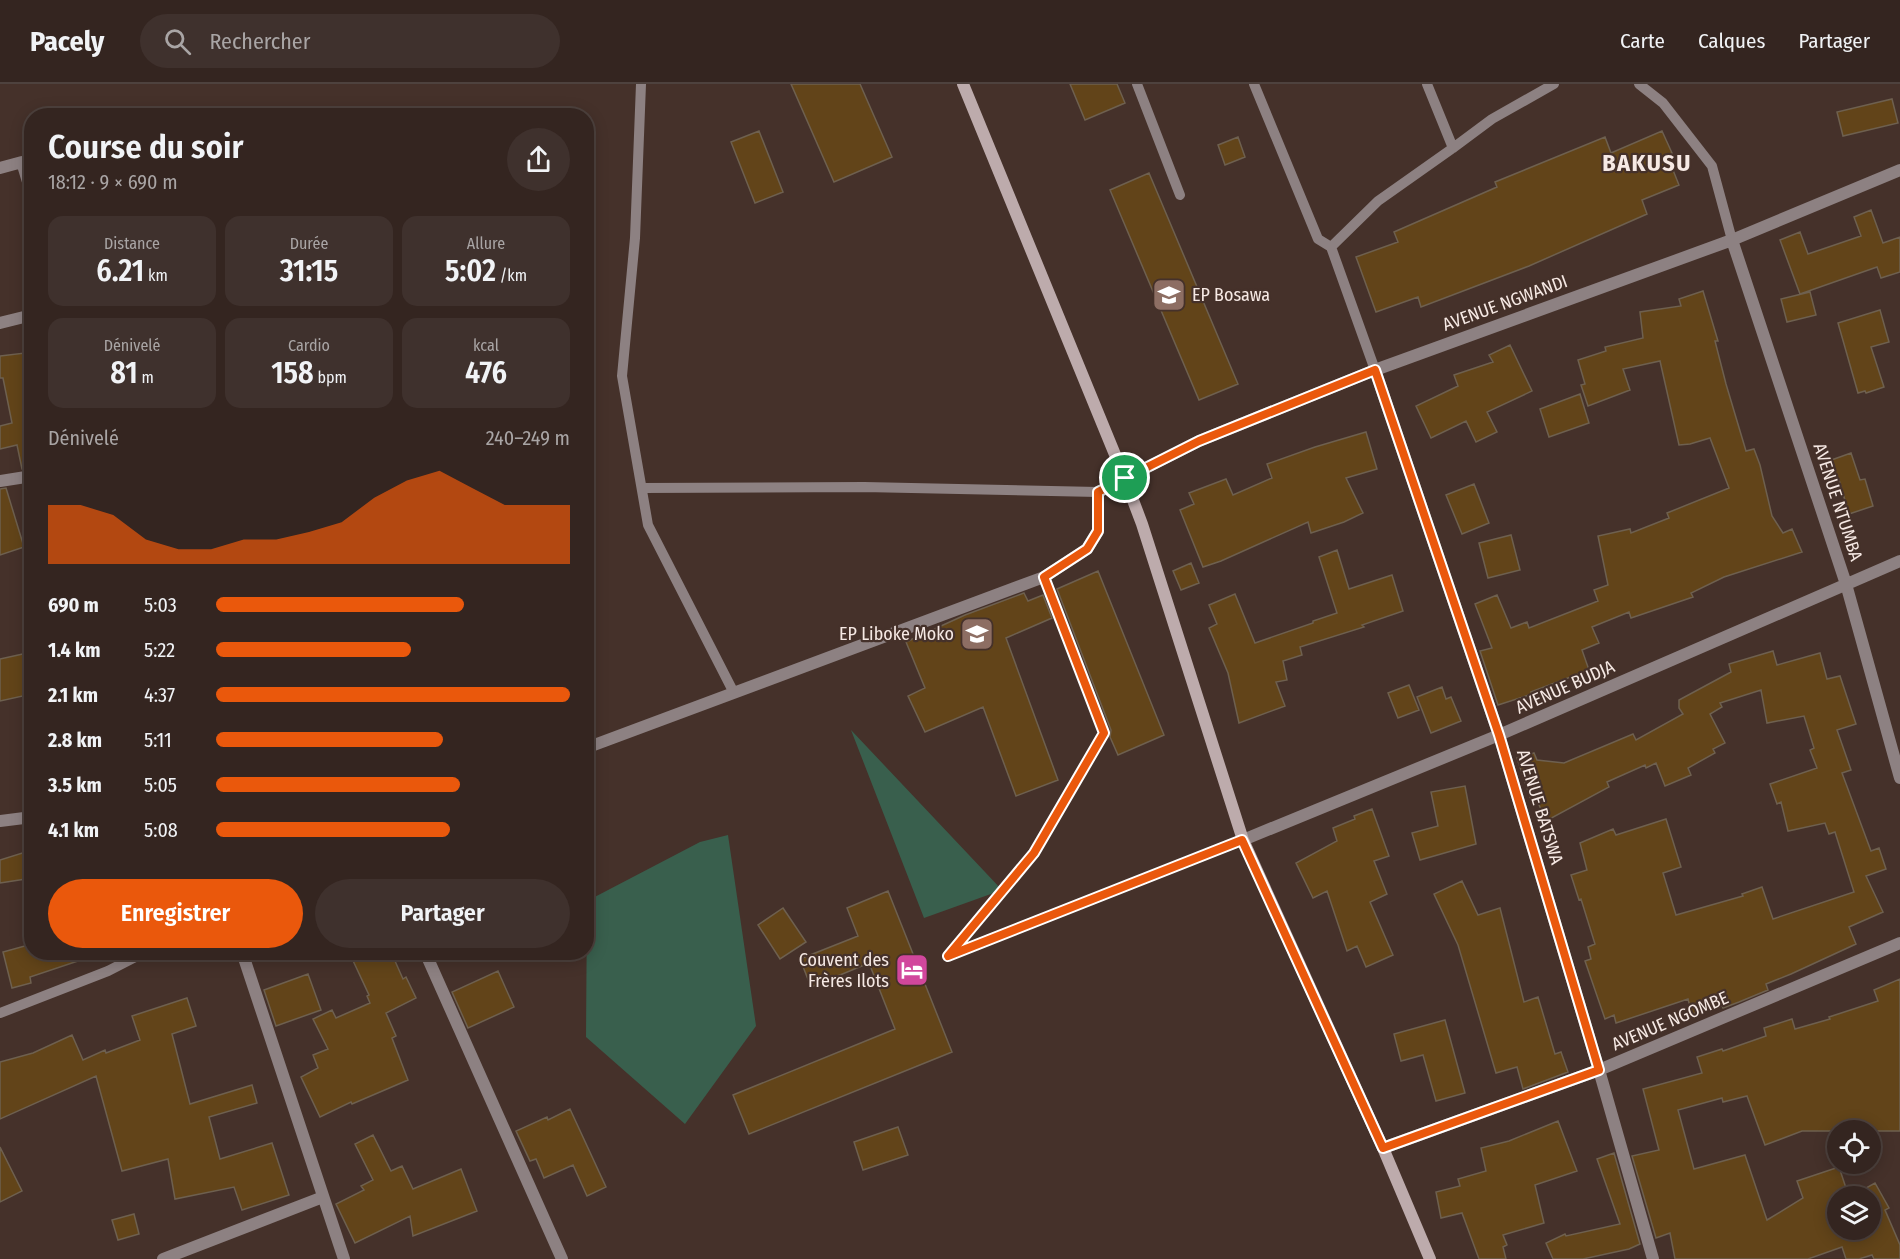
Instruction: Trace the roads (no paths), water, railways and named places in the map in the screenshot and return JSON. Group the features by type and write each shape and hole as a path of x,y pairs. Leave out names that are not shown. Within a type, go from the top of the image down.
{"street":[{"path":"963,84 1142,524 1242,840 1383,1148 1430,1259"},
{"path":"0,168 22,162 24,169"},
{"name":"AVENUE NGWANDI","path":"1098,492 1199,441 1375,370 1732,240 1900,170"},
{"name":"AVENUE NTUMBA","path":"1732,240 1846,584 1900,778"},
{"path":"0,323 24,317"},
{"name":"AVENUE BATSWA","path":"1375,370 1499,735 1653,1259"},
{"path":"0,481 24,477"},
{"path":"594,745 1044,577 1087,549 1098,531 1098,492"},
{"name":"AVENUE BUDJA","path":"1242,840 1499,735 1900,561"},
{"path":"0,821 24,818"},
{"name":"AVENUE NGOMBE","path":"1383,1148 1599,1070 1900,943"},
{"path":"245,960 344,1259"},
{"path":"429,960 562,1259"},
{"path":"163,1259 323,1197"}],"lane":[{"path":"641,84 635,238 622,376 648,525 734,693"},
{"path":"1137,84 1180,195"},
{"path":"1254,84 1318,239 1331,247 1375,370"},
{"path":"1427,84 1453,148"},
{"path":"1331,247 1378,201 1492,119 1554,84"},
{"path":"1639,84 1663,103 1712,166 1732,240"},
{"path":"642,488 864,487 1098,492"},
{"path":"1044,577 1104,733 1034,853 948,956 1242,840"},
{"path":"0,1013 108,971 129,960"}],"place":[{"name":"EP Bosawa","path":"1169,295"},
{"name":"EP Liboke Moko","path":"977,634"},
{"name":"Couvent des Frères Ilots","path":"912,970"}],"district":[{"name":"BAKUSU","path":"1647,163"}]}
